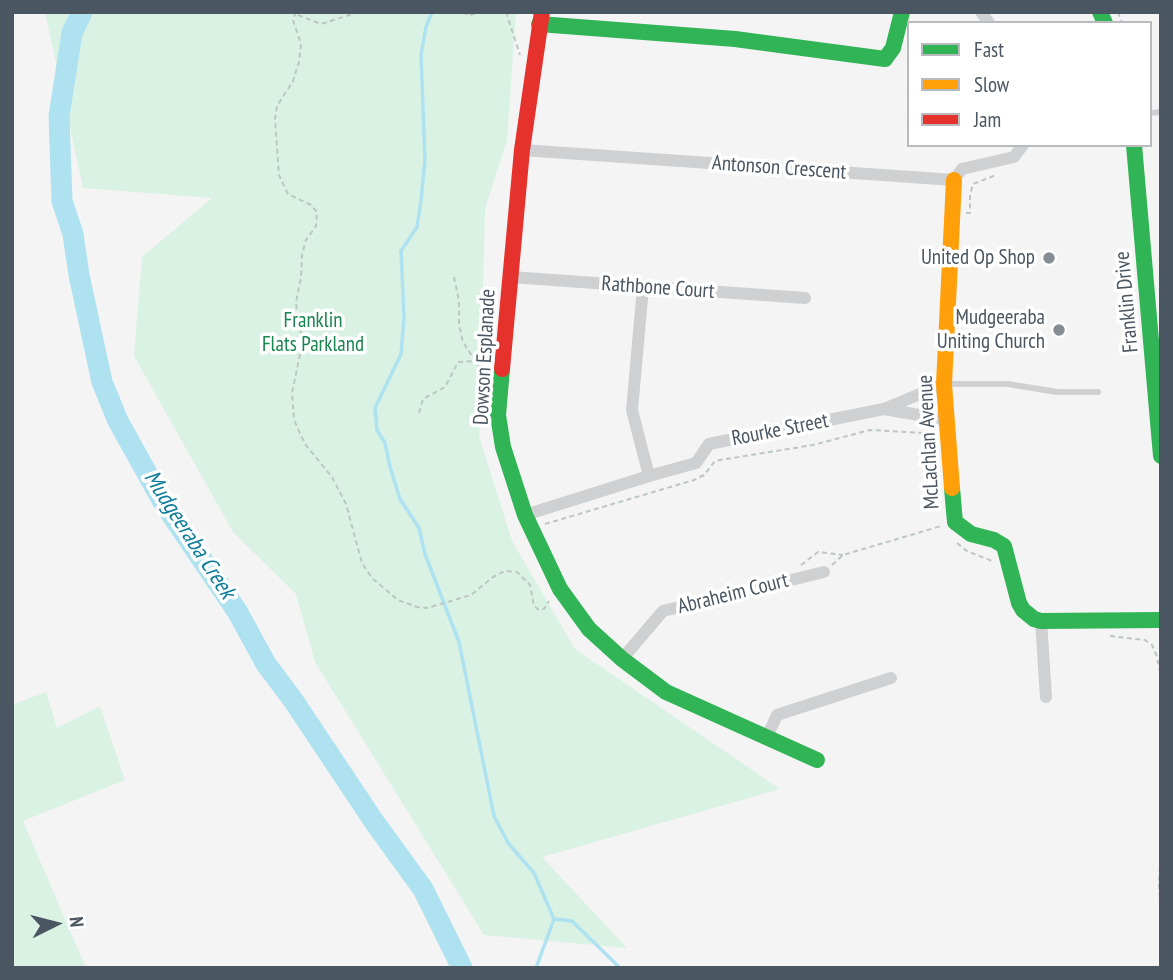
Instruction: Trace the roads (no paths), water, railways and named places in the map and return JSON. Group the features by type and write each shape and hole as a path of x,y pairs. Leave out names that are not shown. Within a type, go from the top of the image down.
{"street":[{"path":"540,18 735,39 885,59 893,48 902,12"},
{"name":"Dowson Esplanade","path":"540,18 522,150 498,415 502,447 525,515 560,589 589,629 622,659 666,692 817,760"},
{"path":"954,180 962,169 1014,157 1022,147"},
{"name":"Franklin Drive","path":"1134,147 1158,377 1161,456"},
{"name":"Antonson Crescent","path":"522,150 954,180"},
{"name":"McLachlan Avenue","path":"954,180 944,384 955,522 971,534 995,540 1004,546 1019,603 1029,615 1041,621"},
{"name":"Rathbone Court","path":"510,277 806,299"},
{"path":"643,287 632,410 649,476"},
{"name":"Rourke Street","path":"525,515 696,463 709,444 884,409 944,384"},
{"name":"Rourke Street","path":"884,409 948,420"},
{"name":"Abraheim Court","path":"622,659 663,611 824,572"},
{"path":"1046,697 1041,621 1161,620"},
{"path":"766,737 777,715 891,678"}],"lane":[{"path":"944,384 1008,384 1057,393 1098,392"}],"waterway":[{"name":"Mudgeeraba Creek","path":"82,12 72,33 59,116 62,201 73,234 102,382 118,421 163,502 237,611 266,664 423,889 462,968"},
{"path":"432,12 421,55 425,160 421,200 417,227 401,251 404,317 401,354 375,408 377,430 385,443 400,499 419,528 425,554 459,642 494,816 508,843 534,873 554,919 536,968"},
{"path":"554,919 572,921 620,968"}],"place":[{"name":"United Op Shop","path":"1049,258"},
{"name":"Mudgeeraba Uniting Church","path":"1059,330"}],"park label":[{"name":"Franklin Flats Parkland","path":"313,333"}]}
